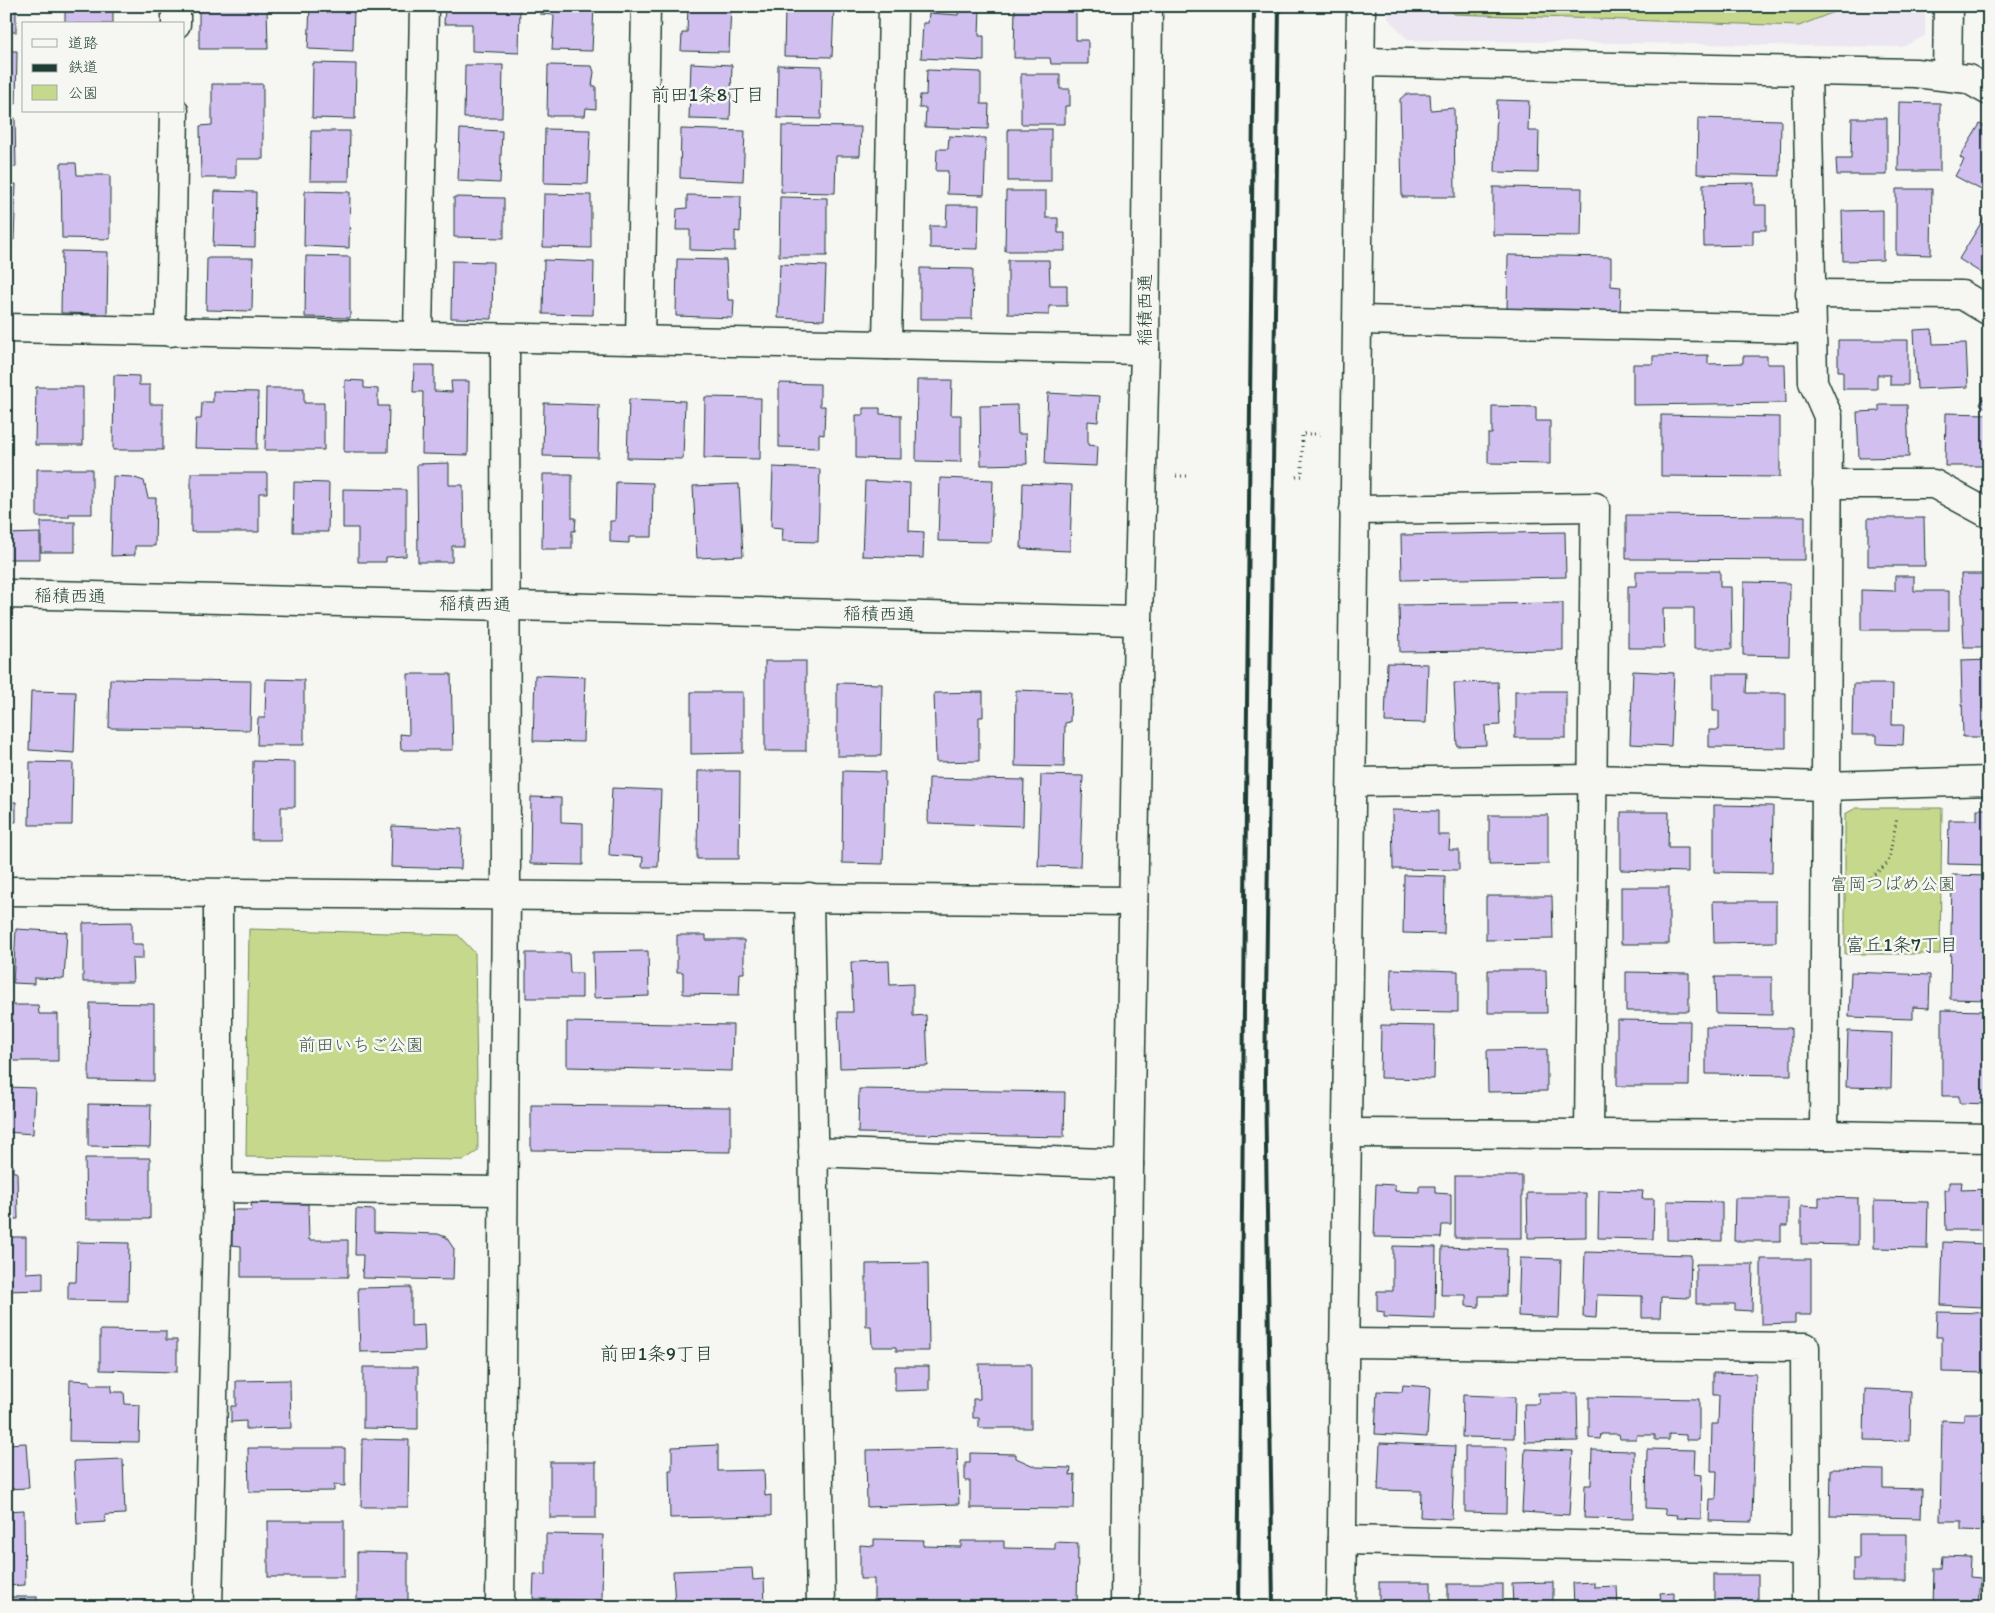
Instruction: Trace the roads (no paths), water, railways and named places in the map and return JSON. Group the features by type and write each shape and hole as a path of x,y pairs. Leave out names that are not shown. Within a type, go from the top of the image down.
{"street":[{"path":"176,6 176,22"},
{"path":"418,336 424,6"},
{"path":"640,340 646,6"},
{"path":"887,345 893,6"},
{"name":"稲積西通","path":"6,594 1138,621 1145,350 1148,6"},
{"path":"1340,1607 1362,6"},
{"path":"1947,76 1948,6"},
{"path":"1361,62 1915,73 1968,79 1989,91"},
{"path":"1807,71 1810,294 1814,382 1828,416 1824,1135"},
{"path":"170,332 174,112"},
{"path":"1810,294 1962,296 1989,312"},
{"path":"1358,320 1811,329"},
{"path":"6,328 1145,350"},
{"path":"500,1607 506,894 505,338"},
{"path":"1827,484 1934,484 1989,514"},
{"path":"1354,510 1595,507 1589,1134"},
{"path":"1125,1607 1129,1164 1138,621"},
{"path":"1352,782 1593,779 1825,786 1989,781"},
{"path":"6,891 1134,901"},
{"path":"208,1607 218,1188 218,894"},
{"path":"809,897 821,1607"},
{"path":"1348,1133 1824,1135 1989,1138"},
{"path":"813,1152 1129,1164"},
{"path":"218,1188 503,1191"},
{"path":"1344,1343 1805,1347 1806,1607"},
{"path":"1342,1540 1806,1550"}],"railway":[{"path":"1238,1607 1254,6"},
{"path":"1273,1607 1265,1080 1279,6"}],"district":[{"name":"前田1条8丁目","path":"708,94"},
{"name":"富丘1条7丁目","path":"1902,944"},
{"name":"前田1条9丁目","path":"657,1353"}],"park label":[{"name":"富岡つばめ公園","path":"1893,884"},
{"name":"前田いちご公園","path":"361,1045"}]}
